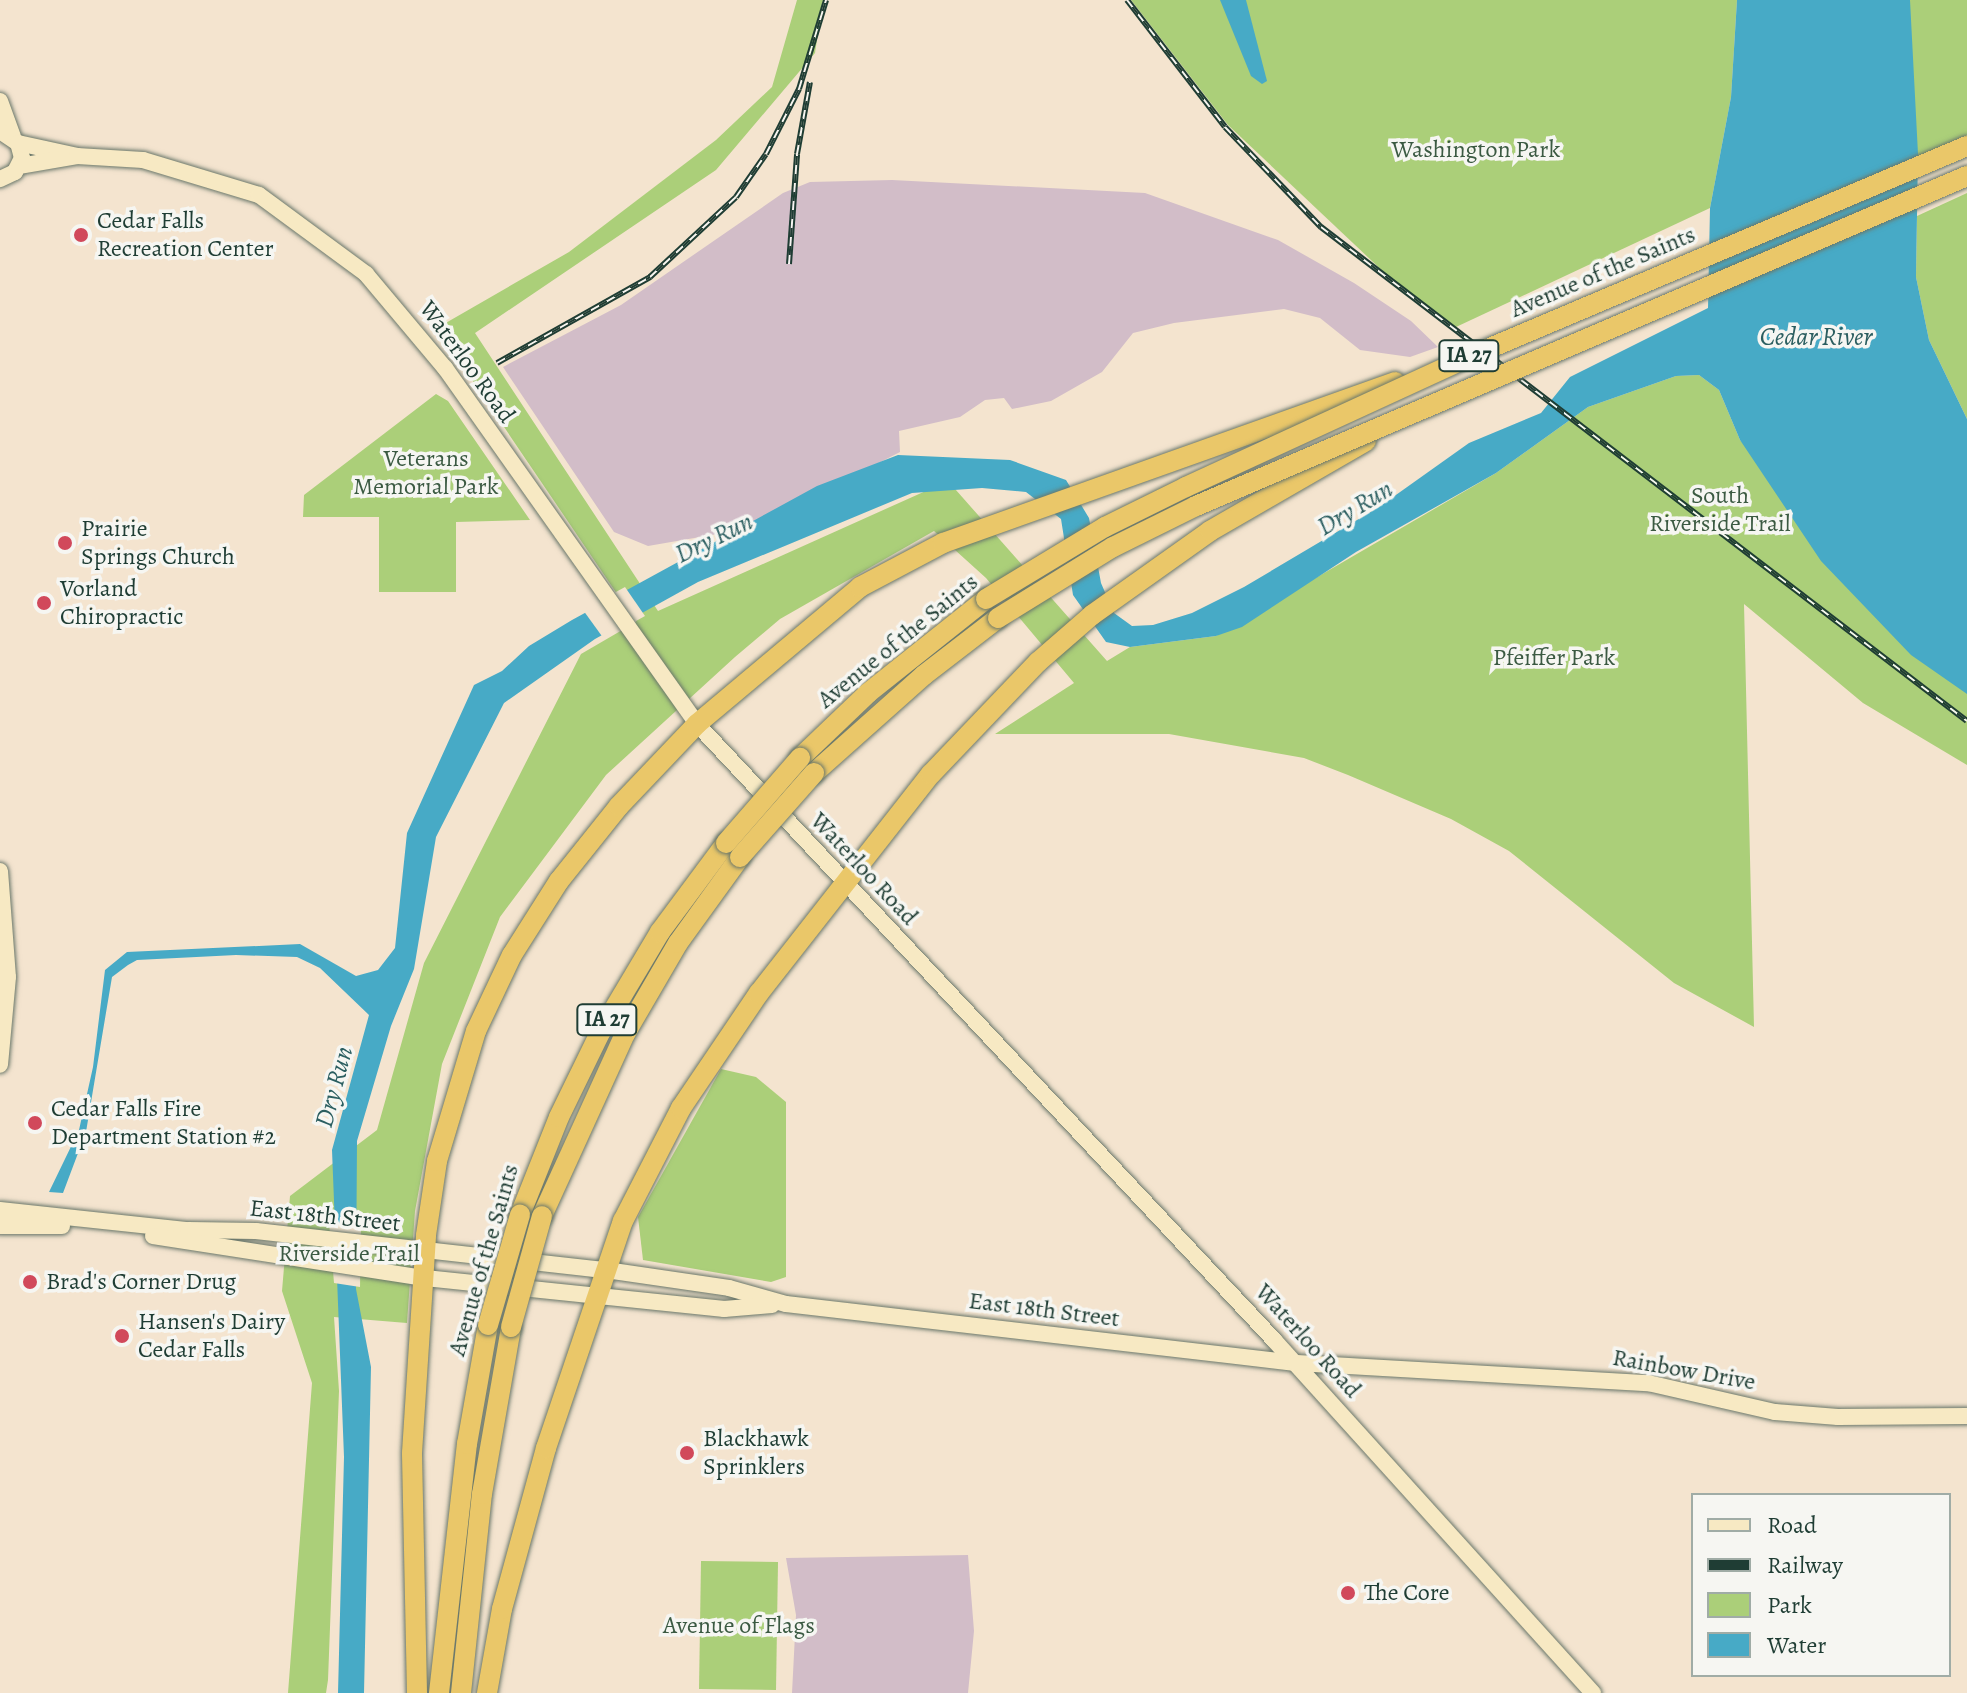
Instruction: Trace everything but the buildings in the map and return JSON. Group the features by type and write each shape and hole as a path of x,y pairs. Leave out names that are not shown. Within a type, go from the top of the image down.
{"highway":[{"name":"Avenue of the Saints","path":"439,1693 467,1444 488,1325 520,1215 559,1117 601,1031 660,932 879,684 986,599 1146,506 1471,356 1967,146"},
{"name":"Avenue of the Saints","path":"807,766 998,618 1113,547 1170,518 1967,176"},
{"path":"417,1693 412,1453 426,1250 437,1161 456,1090 505,967 593,835 697,724 772,655 860,587 943,543 1471,356"},
{"path":"487,1693 502,1609 546,1448 606,1270 639,1187 681,1108 785,958 931,774 1038,662 1092,615 1210,531 1396,423"},
{"name":"Avenue of the Saints","path":"461,1693 482,1494 511,1327 542,1216 625,1034 733,850"}],"main road":[{"path":"0,89 0,101 11,137 11,172 0,197"},
{"name":"Waterloo Road","path":"11,137 77,156 143,160 226,181 259,195 328,242 366,274 435,355 697,724 1296,1363 1593,1693"},
{"name":"Waterloo Road","path":"11,172 77,156"},
{"path":"0,871 8,977 0,1065"},
{"name":"East 18th Street","path":"0,1210 379,1244 606,1270 729,1288 786,1304 1296,1363"},
{"name":"East 18th Street","path":"0,1226 51,1225 152,1235 304,1262 425,1278 724,1309 786,1304"},
{"name":"Rainbow Drive","path":"1296,1363 1648,1383 1806,1414 1967,1416"}],"shaded area":[{"path":"892,180 1145,193 1278,240 1354,283 1411,321 1438,347 1410,357 1360,350 1320,318 1284,309 1174,323 1133,333 1102,372 1051,401 1012,409 1004,398 985,400 960,417 899,431 900,452 752,528 648,546 614,532 503,367 621,305 783,193 810,182"},
{"path":"968,1555 974,1631 968,1693 792,1693 796,1615 786,1558"}],"green space":[{"path":"797,0 823,0 815,53 716,170 475,333 658,611 948,481 1107,661 1130,647 1216,636 1496,473 1588,407 1676,376 1699,375 1719,390 1740,440 1967,681 1967,765 1863,703 1744,604 1754,1027 1674,983 1509,851 1451,819 1304,758 1169,734 995,734 1074,683 986,578 934,531 780,619 735,657 606,775 500,917 442,1064 415,1211 407,1323 334,1317 339,1391 328,1680 326,1693 288,1693 312,1383 282,1291 290,1196 377,1130 424,963 581,654 636,622 437,328 569,252 716,140 772,87"},
{"name":"Washington Park","path":"1131,0 1737,0 1731,97 1710,208 1456,327 1390,278 1228,125"},
{"path":"1880,0 1967,0 1967,146 1884,181"},
{"path":"1967,193 1967,419 1929,340 1916,277 1917,216"},
{"name":"Veterans Memorial Park","path":"436,394 448,401 530,520 456,522 456,592 379,592 379,517 303,517 304,495"},
{"path":"721,1069 756,1077 786,1102 786,1277 771,1282 643,1260 638,1217"},
{"name":"Avenue of Flags","path":"701,1561 778,1562 776,1690 699,1689"}],"water":[{"path":"1220,0 1246,0 1267,81 1262,84 1251,76"},
{"name":"Cedar River","path":"1737,0 1910,0 1918,154 1916,277 1929,340 1967,419 1967,694 1911,655 1821,561 1740,440 1719,390 1699,375 1676,376 1588,407 1496,473 1356,552 1242,627 1216,636 1130,647 1106,642 1073,595 1061,519 1026,492 982,488 912,493 698,582 595,639 504,703 436,837 414,969 391,1026 357,1141 356,1289 371,1367 364,1693 338,1693 344,1457 332,1150 369,1015 320,968 297,957 236,955 137,960 112,977 86,1132 63,1193 49,1192 79,1130 93,1067 105,970 127,952 300,944 356,976 378,970 395,948 407,833 474,685 502,671 529,646 572,620 817,486 898,455 1010,460 1066,480 1089,518 1101,583 1114,613 1132,626 1153,625 1192,613 1244,587 1379,507 1469,443 1541,413 1570,377 1708,308 1710,208 1731,97"}],"pier":[{"path":"625,587 645,616 604,639 583,610"},
{"path":"329,1222 361,1227 360,1287 334,1283"}],"railway":[{"path":"497,363 650,277 736,197 766,154 799,89 826,0"},
{"path":"1127,0 1225,127 1321,227 1967,721"},
{"path":"789,264 797,154 810,82"}],"place":[{"name":"Cedar Falls Recreation Center","path":"81,235"},
{"name":"Prairie Springs Church","path":"65,543"},
{"name":"Vorland Chiropractic","path":"44,603"},
{"name":"Cedar Falls Fire Department Station #2","path":"35,1123"},
{"name":"Brad's Corner Drug","path":"30,1282"},
{"name":"Hansen's Dairy Cedar Falls","path":"122,1336"},
{"name":"Blackhawk Sprinklers","path":"687,1453"},
{"name":"The Core","path":"1348,1593"}],"park label":[{"name":"South Riverside Trail","path":"1720,510"},
{"name":"Pfeiffer Park","path":"1554,658"},
{"name":"Riverside Trail","path":"349,1254"}],"water label":[{"name":"Dry Run","path":"1355,508"},
{"name":"Dry Run","path":"714,538"},
{"name":"Dry Run","path":"334,1087"}]}
